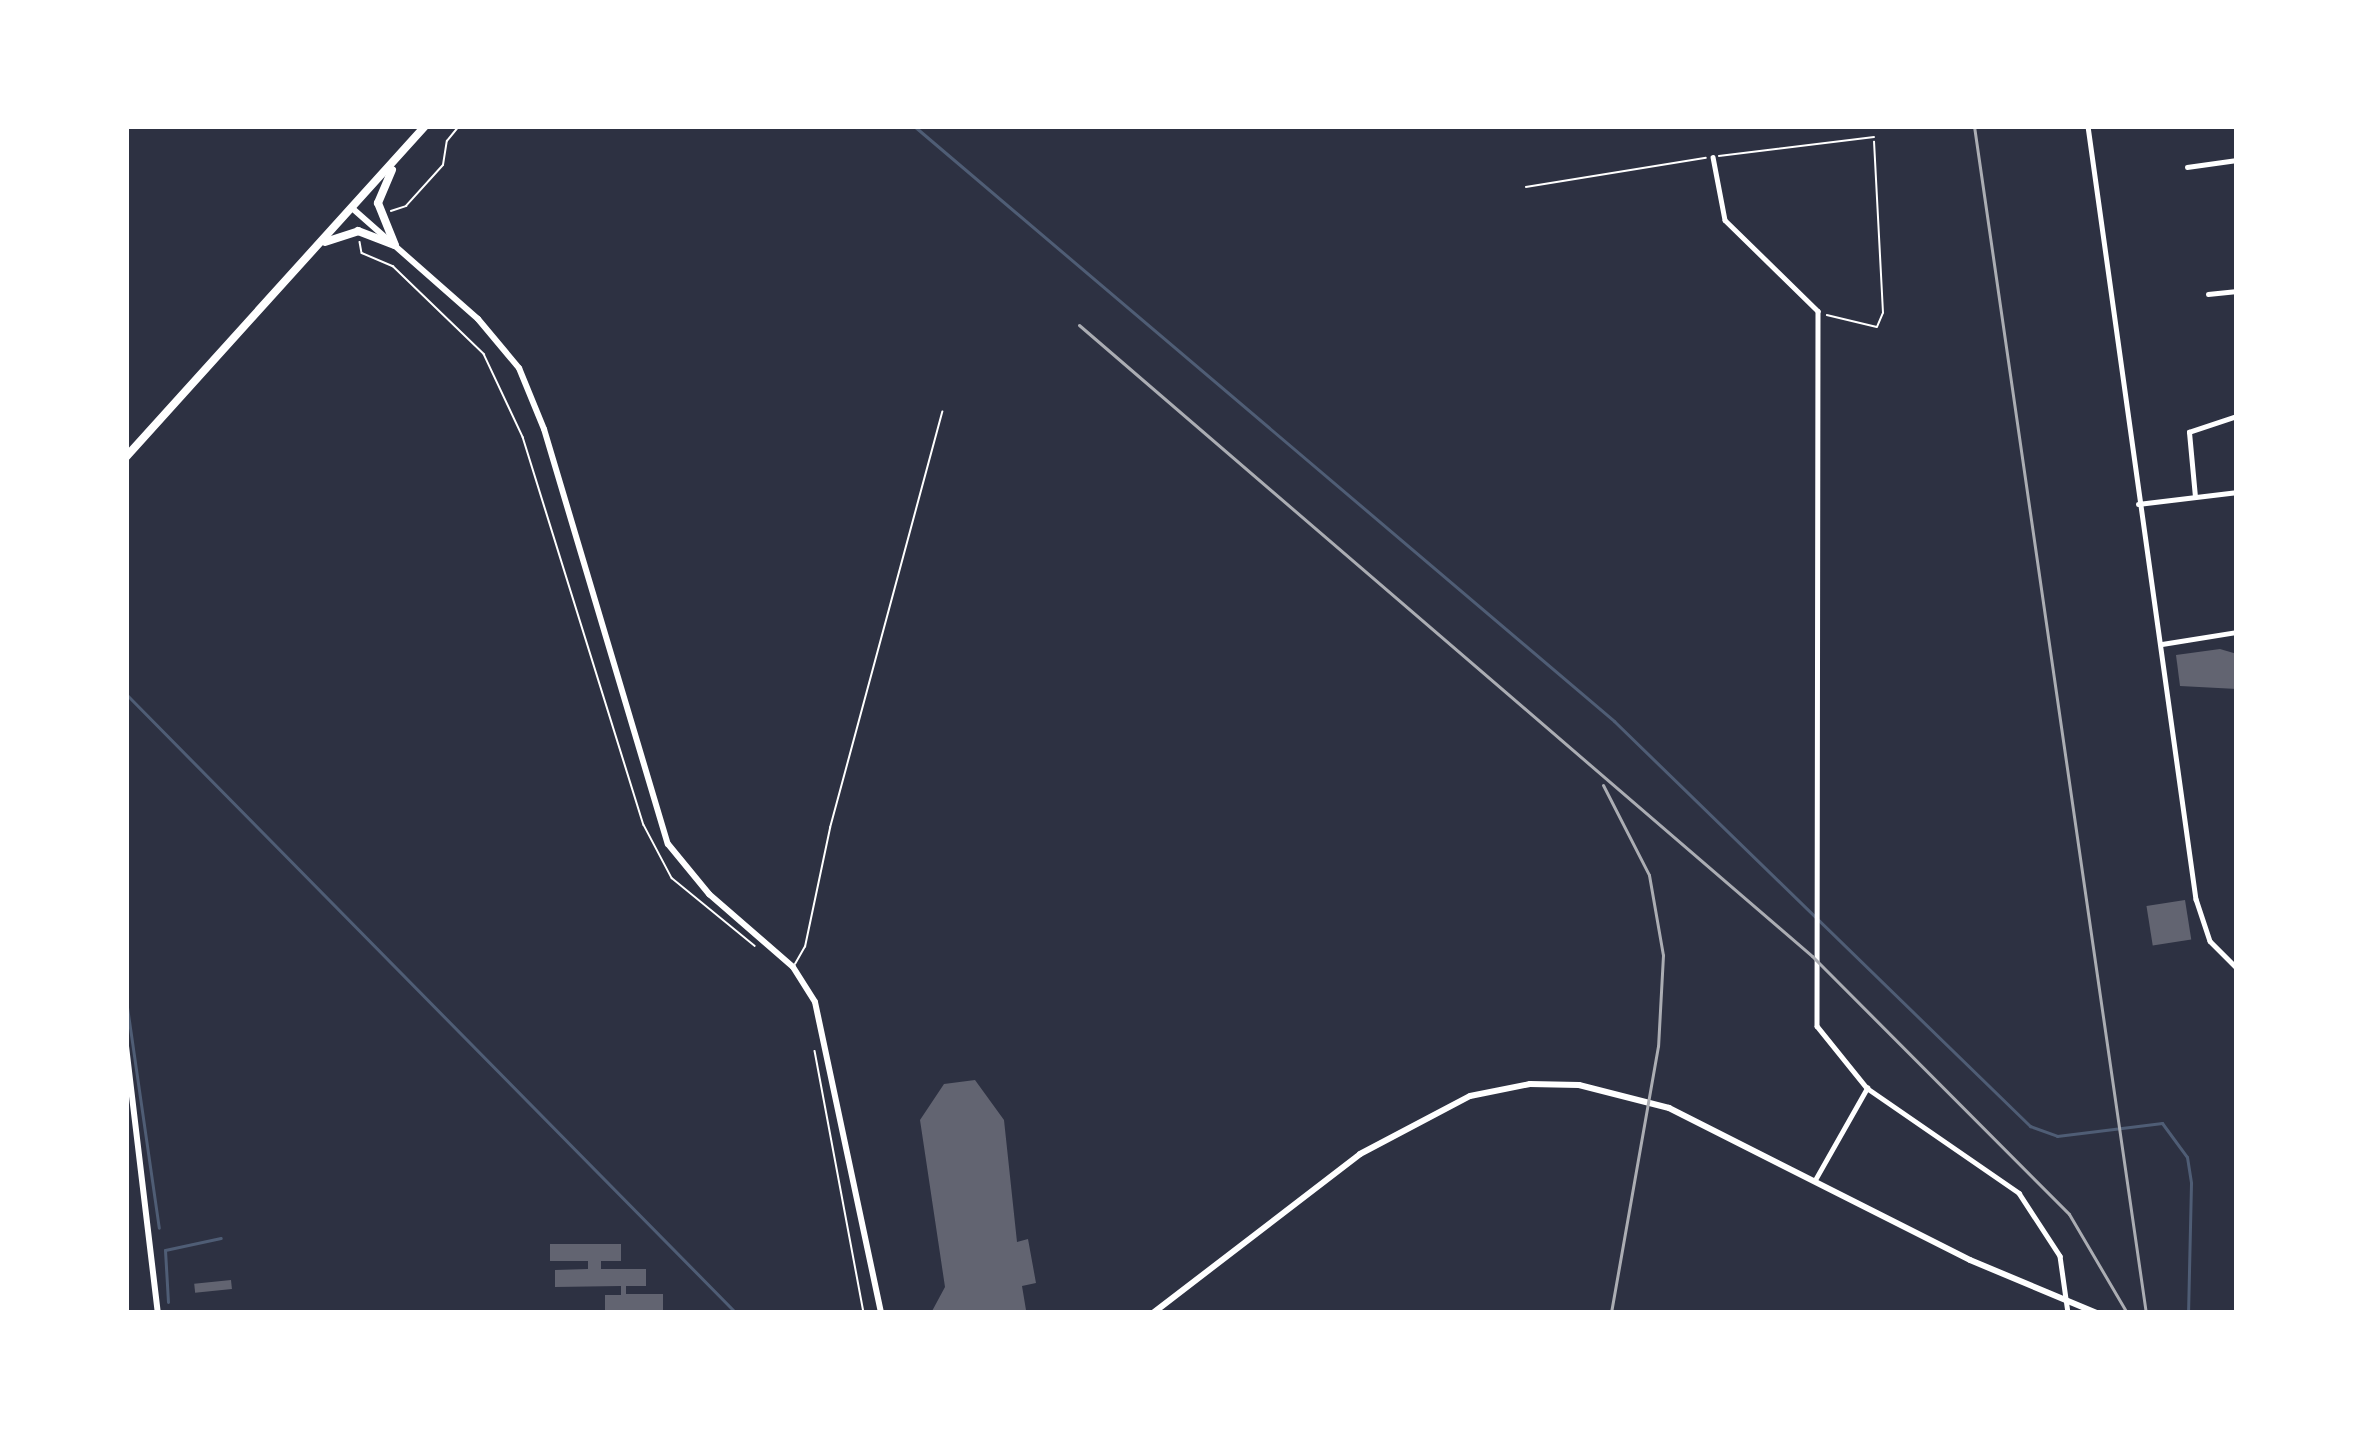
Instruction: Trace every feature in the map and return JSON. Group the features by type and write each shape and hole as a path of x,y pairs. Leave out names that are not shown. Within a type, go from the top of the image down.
{"main road":[{"path":"126,457 425,126"},
{"path":"393,162 378,203 394,245"},
{"path":"318,245 346,232 366,233 394,245"}],"street":[{"path":"2088,126 2195,899 2210,941 2237,968"},
{"path":"1713,157 1725,220 1817,309 1811,916 1816,1026 1867,1088 2019,1193 2060,1256 2068,1313"},
{"path":"2187,167 2237,160"},
{"path":"352,208 478,319 519,368 668,844 709,894 793,967 815,1002 881,1313"},
{"path":"2208,294 2237,291"},
{"path":"2195,497 2189,432 2237,416"},
{"path":"2138,504 2237,492"},
{"path":"2162,644 2237,632"},
{"path":"126,1046 158,1313"},
{"path":"1153,1313 1360,1154 1470,1096 1530,1084 1639,1099 1706,1123 2032,1289 2097,1313"},
{"path":"1815,1180 1867,1088"}],"lane":[{"path":"793,967 806,947 830,828 942,412"}],"path":[{"path":"381,219 406,206 442,165 446,141 459,126"},
{"path":"1817,309 1877,327 1883,313 1873,126"},
{"path":"1526,187 1874,137"},
{"path":"366,233 362,253 393,266 484,354 523,437 658,854 672,878 763,952"},
{"path":"817,1040 864,1313"}],"building":[{"path":"2220,649 2237,654 2237,689 2180,686 2176,655"},
{"path":"2185,900 2191,940 2153,946 2146,906"},
{"path":"975,1080 1004,1120 1017,1242 1028,1239 1036,1283 1022,1286 1026,1310 931,1313 945,1287 920,1120 944,1084"},
{"path":"550,1244 621,1244 621,1261 601,1261 601,1269 646,1269 646,1286 626,1286 626,1294 663,1294 663,1311 605,1312 605,1295 621,1295 621,1286 555,1287 555,1270 588,1269 588,1261 550,1261"},
{"path":"231,1280 232,1289 195,1293 194,1284"}],"waterway":[{"path":"914,126 1614,721 2030,1126 2057,1136 2162,1123 2187,1157 2191,1183 2188,1313"},
{"path":"126,694 736,1313"},
{"path":"126,1000 159,1228"},
{"path":"168,1302 165,1250 221,1238"}],"railway":[{"path":"1974,126 2146,1313"},
{"path":"1079,325 1812,956 2069,1214 2127,1313"},
{"path":"1603,785 1649,875 1663,955 1658,1046 1611,1313"}]}
